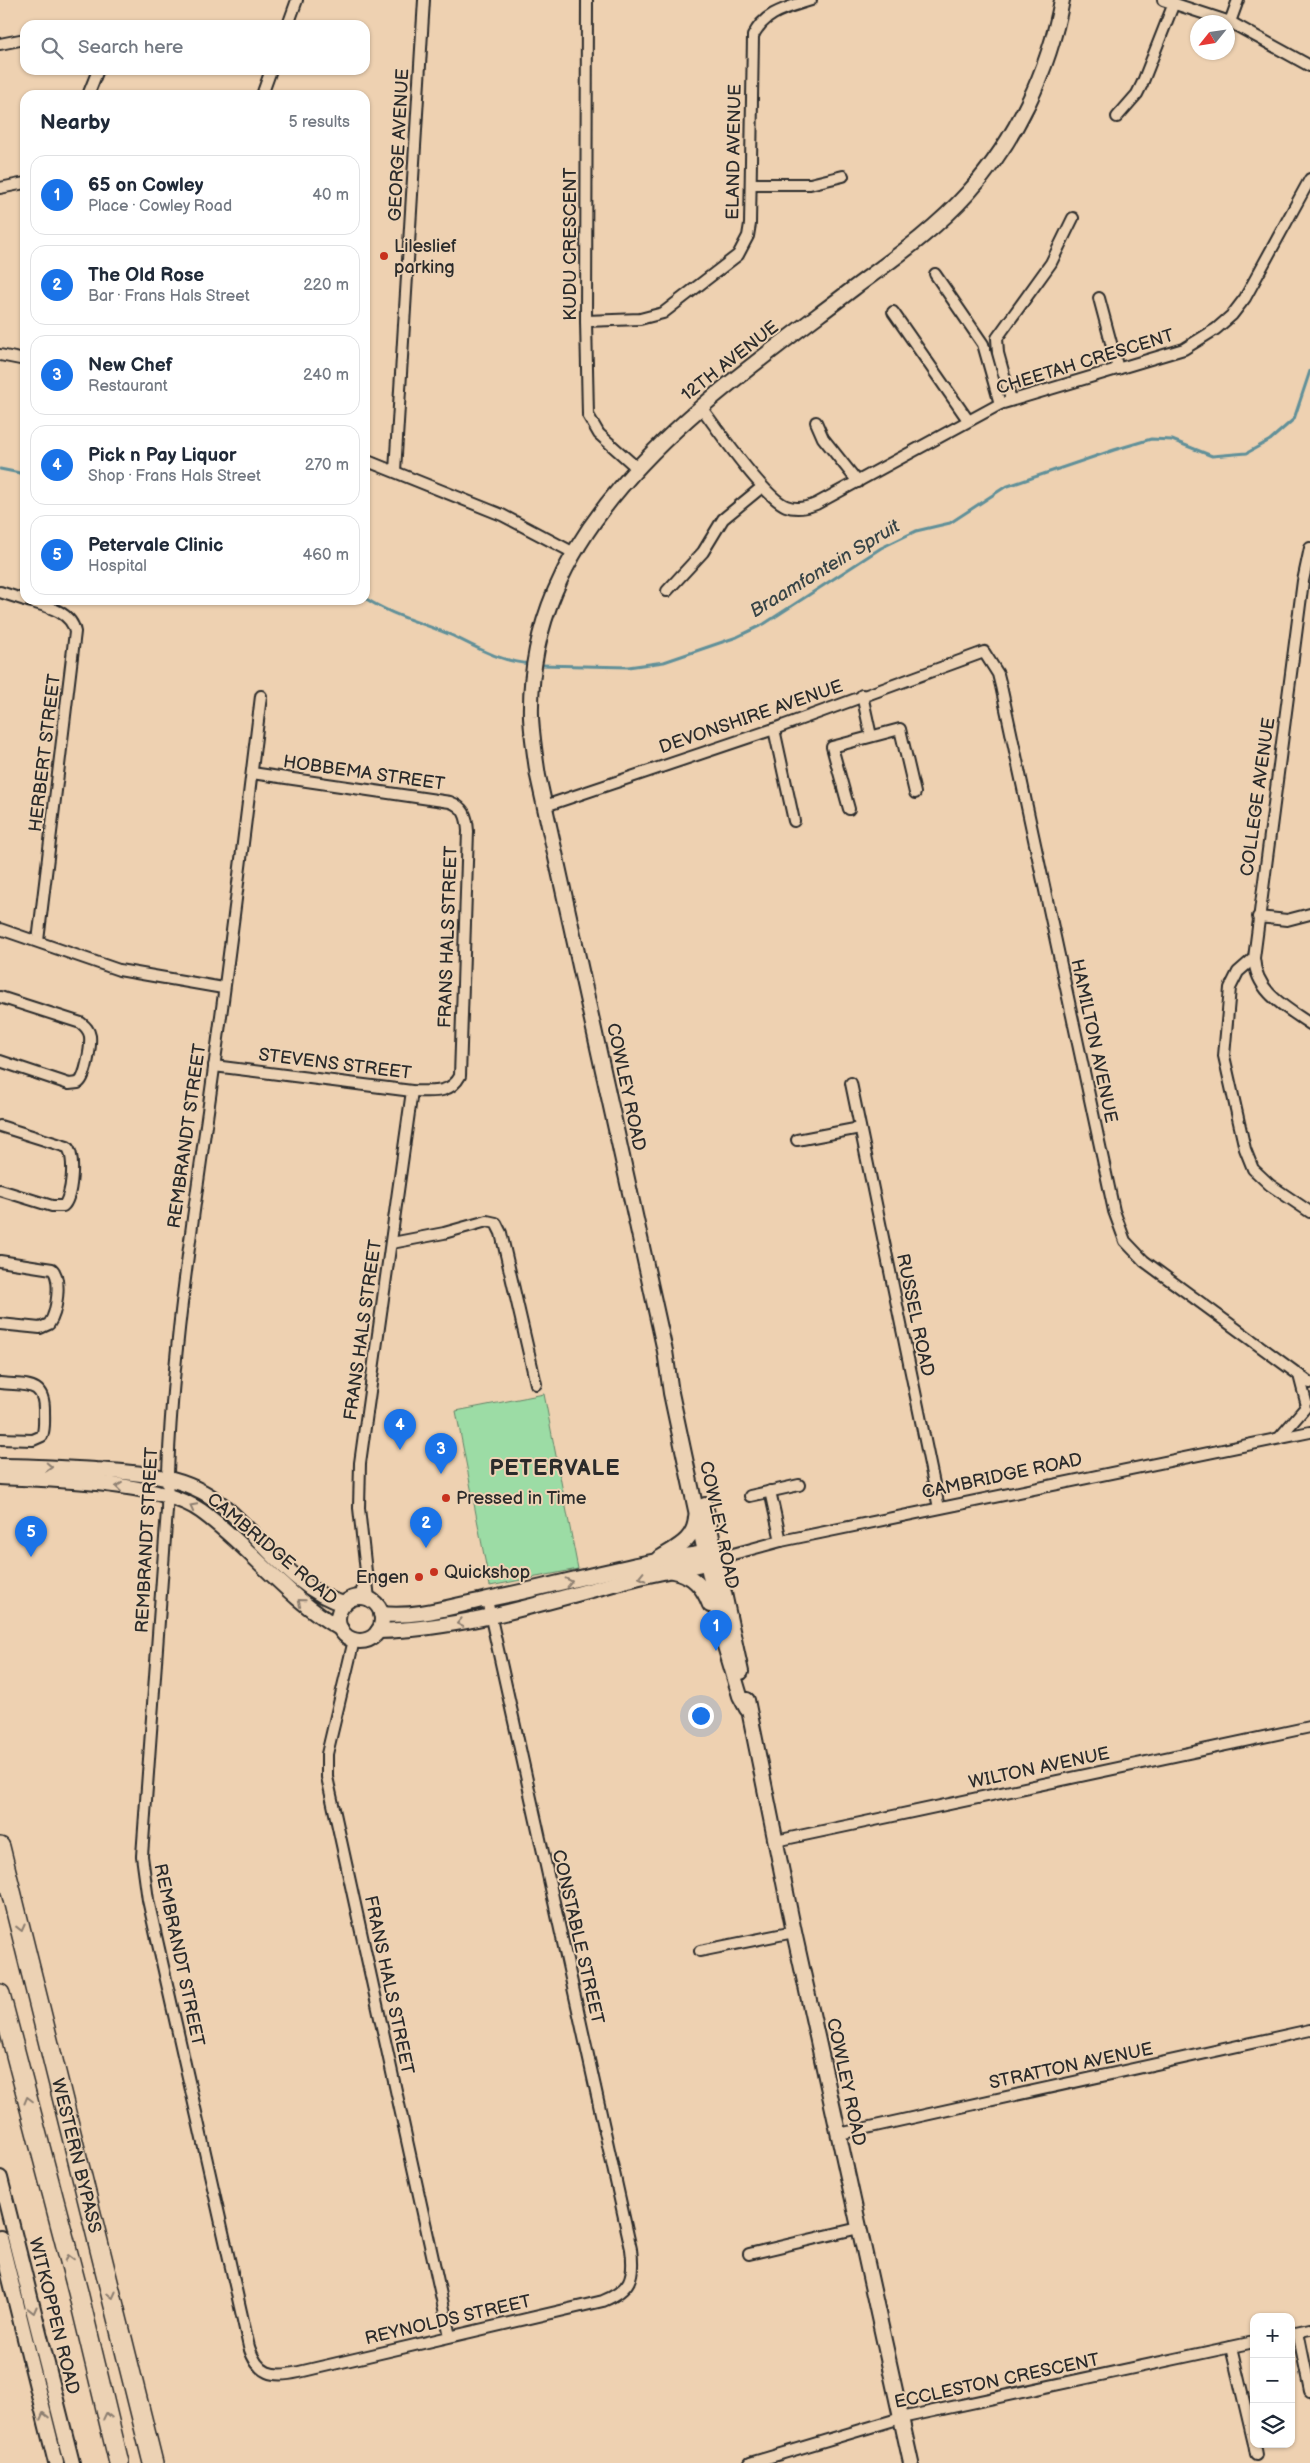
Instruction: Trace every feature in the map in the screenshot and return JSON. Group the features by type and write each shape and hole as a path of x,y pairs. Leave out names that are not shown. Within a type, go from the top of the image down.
{"highway":[{"name":"WESTERN BYPASS","path":"0,1847 153,2463"},
{"name":"WESTERN BYPASS","path":"0,1994 78,2292 119,2463"}],"street":[{"path":"290,20 297,0"},
{"name":"GEORGE AVENUE","path":"395,471 424,0"},
{"name":"KUDU CRESCENT","path":"587,0 586,321 588,415 599,434 637,468"},
{"name":"ELAND AVENUE","path":"586,321 640,319 663,313 738,255 748,236 751,184 753,36 760,23 767,17 811,0"},
{"name":"12TH AVENUE","path":"545,806 534,753 531,716 534,675 552,599 574,553 604,509 661,442 701,407 900,254 940,221 967,194 993,163 1017,126 1039,80 1051,47 1062,0"},
{"path":"1162,0 1209,15"},
{"path":"1233,15 1238,0"},
{"path":"1117,117 1137,94 1142,84 1174,3"},
{"path":"1235,25 1310,66"},
{"path":"0,44 20,40"},
{"path":"90,90 96,75"},
{"path":"264,90 269,75"},
{"path":"751,184 810,184 844,176"},
{"name":"CHEETAH CRESCENT","path":"701,407 762,487 778,502 797,508 816,504 1000,404 1118,369 1184,348 1202,340 1232,315 1244,298 1310,179"},
{"path":"0,188 20,184"},
{"path":"1011,400 998,353 997,338 1051,262 1073,218"},
{"path":"935,274 983,344 1000,404"},
{"path":"1099,298 1118,369"},
{"path":"893,312 968,420"},
{"path":"0,355 20,359"},
{"path":"816,422 823,438 858,482"},
{"path":"370,462 502,515 574,553"},
{"path":"667,591 703,552 723,519 762,487"},
{"name":"COLLEGE AVENUE","path":"1310,550 1258,917 1254,958 1257,976 1266,991 1310,1024"},
{"name":"HERBERT STREET","path":"0,592 20,598"},
{"name":"HERBERT STREET","path":"38,941 75,632 74,624 68,617 41,605"},
{"name":"HAMILTON AVENUE","path":"968,657 984,652 998,674 1114,1211 1125,1241 1144,1261 1310,1383"},
{"name":"DEVONSHIRE AVENUE","path":"545,806 774,729 968,657"},
{"name":"REMBRANDT STREET","path":"261,696 214,1066 181,1298 143,1840 144,1877 249,2347 256,2363 267,2374"},
{"path":"862,696 871,736"},
{"path":"774,729 794,821"},
{"path":"849,810 832,747 871,736 900,729 915,793"},
{"name":"HOBBEMA STREET","path":"252,773 450,802 457,804 466,815"},
{"name":"COWLEY ROAD","path":"545,806 670,1376 671,1392 696,1505 746,1693 747,1709 794,1932 911,2463"},
{"name":"FRANS HALS STREET","path":"452,1088 460,1076 468,831 466,815"},
{"path":"1258,917 1287,920 1310,914"},
{"path":"0,929 119,970 223,988"},
{"path":"1254,958 1238,972 1230,988 1224,1043 1227,1067 1245,1149 1253,1169 1270,1185 1310,1212"},
{"path":"0,997 81,1023 88,1031 90,1037 84,1077 78,1083 69,1084 0,1061"},
{"name":"STEVENS STREET","path":"214,1066 412,1091 437,1092 452,1088"},
{"name":"RUSSEL ROAD","path":"851,1083 939,1508"},
{"name":"FRANS HALS STREET","path":"365,1598 368,1573 360,1508 360,1472 412,1091"},
{"path":"0,1126 67,1147 71,1151 73,1161 68,1200 62,1206 52,1206 0,1190"},
{"path":"797,1140 860,1128"},
{"path":"392,1243 444,1233 487,1220 496,1223 501,1233 536,1384"},
{"path":"0,1261 52,1269 57,1275 57,1281 54,1314 49,1324 40,1328 0,1324"},
{"path":"1299,1375 1310,1419"},
{"name":"COWLEY ROAD","path":"670,1376 678,1391 711,1557 725,1646 740,1696 747,1709"},
{"path":"0,1383 36,1388 43,1394 44,1400 42,1436 33,1440 0,1439"},
{"path":"1280,1437 1307,1402"},
{"name":"CAMBRIDGE ROAD","path":"381,1614 411,1615 487,1600 653,1562 733,1554 781,1541 1310,1432"},
{"name":"CAMBRIDGE ROAD","path":"0,1466 133,1472 168,1478 203,1492 219,1503 306,1585 332,1601 344,1604"},
{"name":"CAMBRIDGE ROAD","path":"0,1477 125,1487 167,1495 201,1511 299,1601 341,1629"},
{"path":"750,1496 799,1485"},
{"path":"770,1491 781,1541"},
{"path":"653,1562 687,1541 692,1535 696,1520 696,1505"},
{"name":"CAMBRIDGE ROAD","path":"378,1631 409,1631 491,1617 670,1571 711,1557"},
{"path":"670,1571 685,1575 699,1584 709,1602 725,1646"},
{"path":"365,1598 377,1605 381,1614 378,1631 367,1639 354,1640 341,1629 338,1616 344,1604 351,1599 365,1598"},
{"name":"CONSTABLE STREET","path":"487,1600 631,2249 633,2261 630,2282"},
{"name":"FRANS HALS STREET","path":"354,1640 327,1754 327,1778 450,2336"},
{"name":"WILTON AVENUE","path":"776,1842 1310,1727"},
{"path":"700,1951 794,1932"},
{"name":"STRATTON AVENUE","path":"839,2134 1310,2030"},
{"name":"WITKOPPEN ROAD","path":"0,2178 72,2463"},
{"path":"749,2254 859,2228"},
{"name":"WITKOPPEN ROAD","path":"0,2238 56,2463"},
{"name":"REYNOLDS STREET","path":"267,2374 288,2375 603,2301 616,2296 630,2282"},
{"path":"1310,2329 1295,2332 1310,2391"},
{"name":"ECCLESTON CRESCENT","path":"750,2463 901,2418 1250,2343"},
{"path":"1231,2347 1250,2427"},
{"path":"1255,2448 1256,2455"}],"green space":[{"path":"544,1394 578,1569 490,1586 456,1411"}],"waterway":[{"name":"Braamfontein Spruit","path":"540,665 628,667 664,662 737,637 764,624 881,548 916,531 950,523 1005,487 1114,450 1151,439 1172,440 1212,456 1247,453 1270,440 1294,419 1310,371"},
{"name":"Braamfontein Spruit","path":"0,469 20,473"},
{"name":"Braamfontein Spruit","path":"370,601 397,615 453,636 491,654 511,661 532,664"}],"place":[{"name":"Lileslief parking","path":"384,256"},
{"name":"Pick n Pay Liquor","path":"400,1450"},
{"name":"New Chef","path":"441,1474"},
{"name":"Pressed in Time","path":"446,1498"},
{"name":"The Old Rose","path":"426,1548"},
{"name":"Petervale Clinic","path":"31,1557"},
{"name":"Quickshop","path":"434,1572"},
{"name":"Engen","path":"419,1577"},
{"name":"65 on Cowley","path":"716,1651"}],"district":[{"name":"PETERVALE","path":"555,1468"}]}
